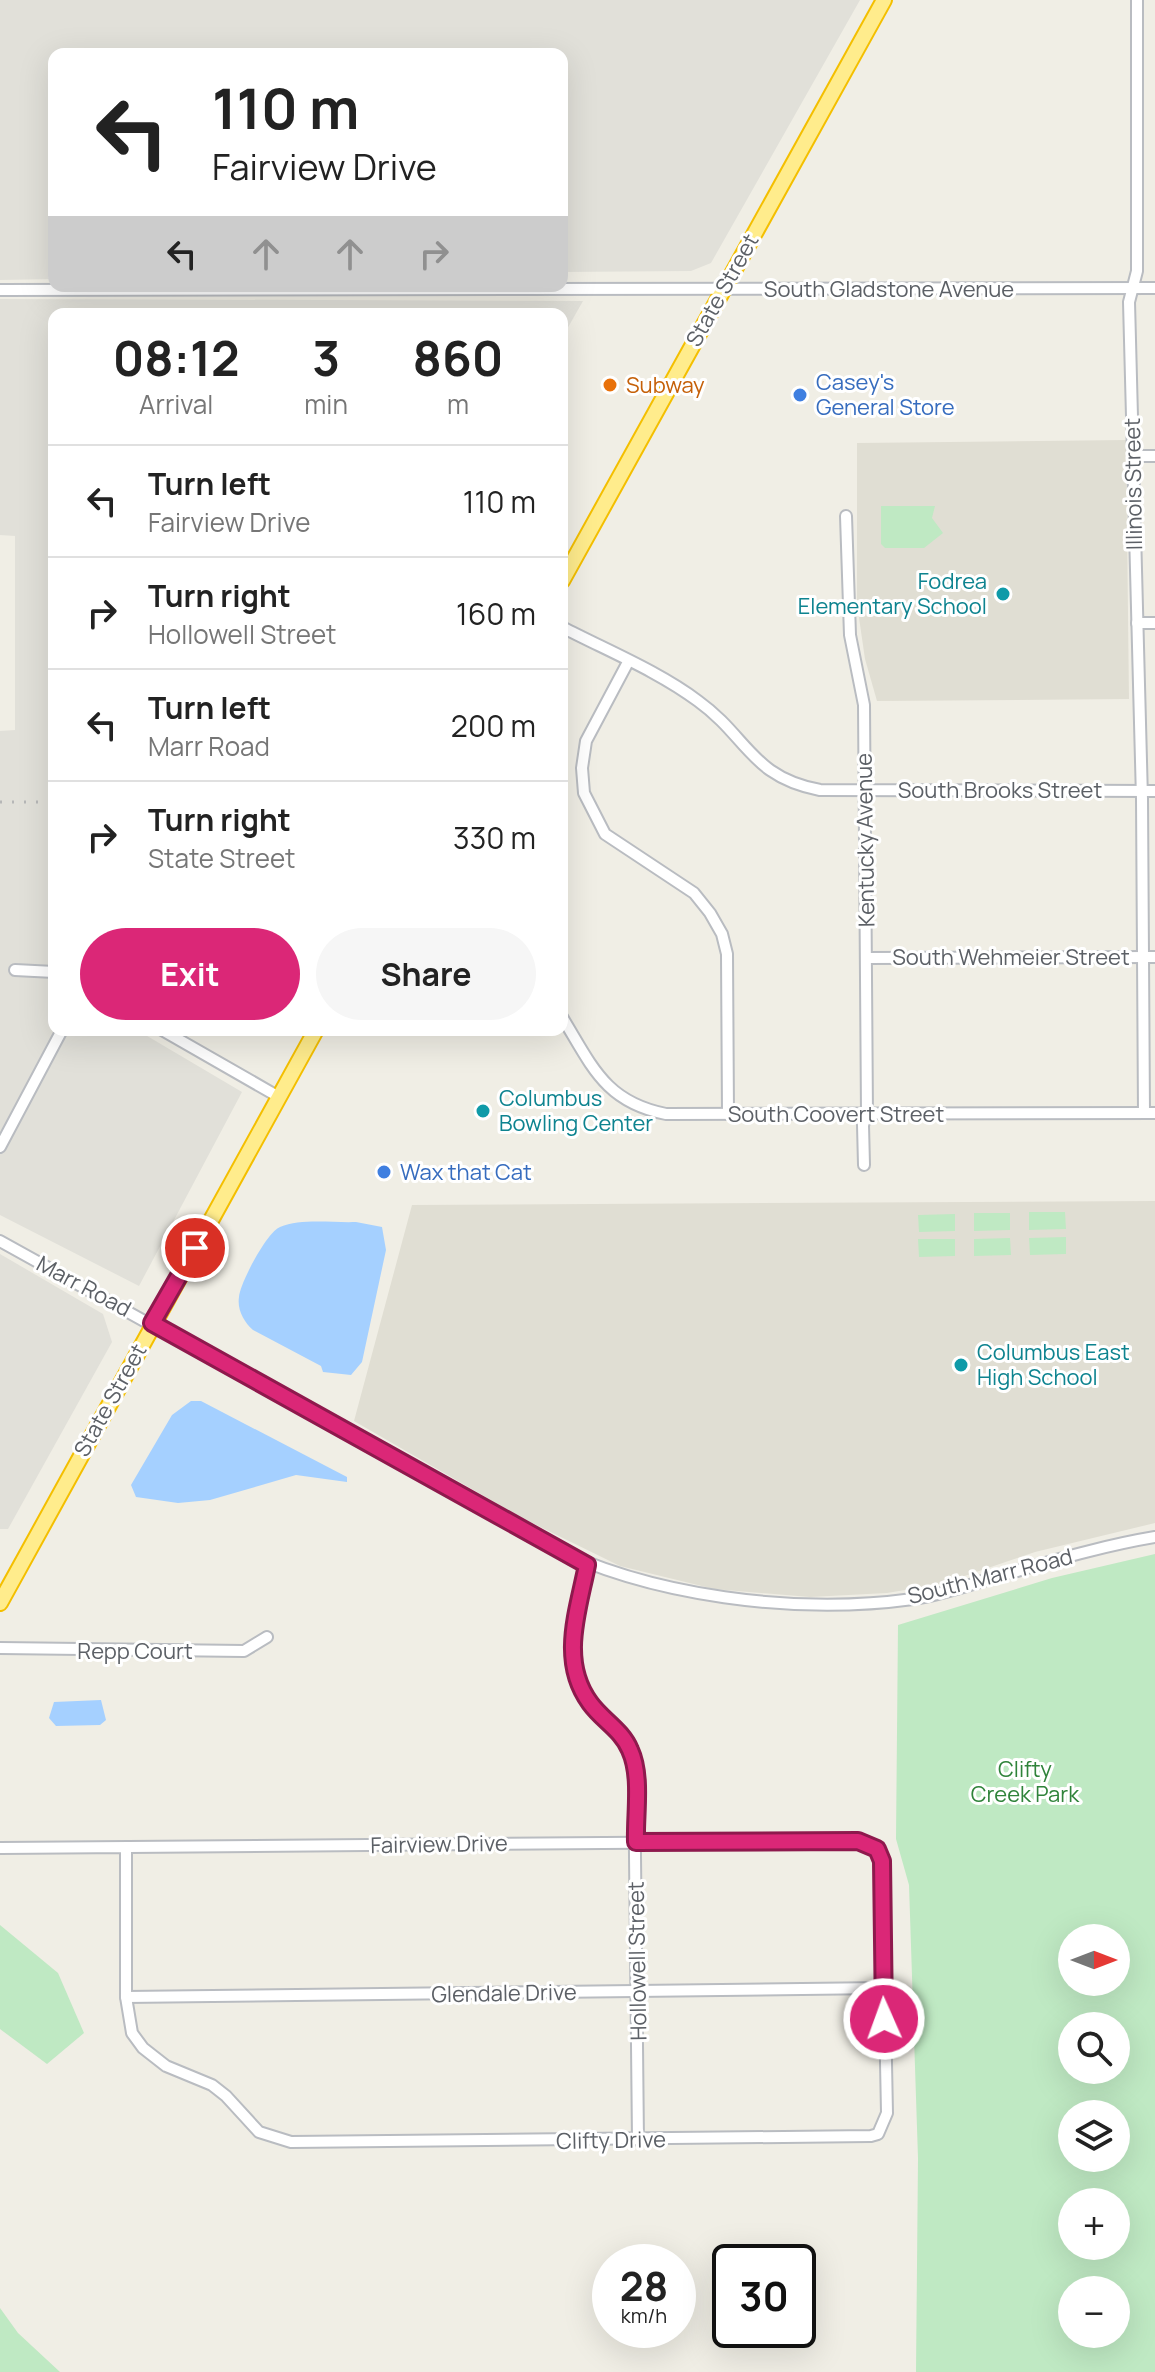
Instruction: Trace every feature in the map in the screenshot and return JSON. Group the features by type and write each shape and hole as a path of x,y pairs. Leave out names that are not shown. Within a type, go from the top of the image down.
{"highway":[{"name":"State Street","path":"568,570 721,289 884,0"},
{"name":"State Street","path":"0,1603 313,1036"}],"street":[{"name":"Illinois Street","path":"1137,0 1137,271 1129,312 1142,791 1142,957 1149,1113"},
{"name":"South Gladstone Avenue","path":"568,289 1155,288"},
{"name":"South Gladstone Avenue","path":"0,290 48,290"},
{"path":"1133,456 1155,456"},
{"name":"Kentucky Avenue","path":"846,516 850,635 864,705 867,1114 863,1125 864,1165"},
{"path":"1137,623 1155,623"},
{"name":"South Brooks Street","path":"568,630 698,701 762,767 793,785 820,790 1155,791"},
{"path":"628,662 586,741 582,768 584,793 605,834 694,893 722,934 727,954 728,1114"},
{"name":"South Wehmeier Street","path":"866,958 1155,957"},
{"path":"15,970 48,972"},
{"name":"South Coovert Street","path":"568,1027 597,1075 621,1099 642,1109 666,1114 1149,1113"},
{"path":"0,1147 59,1036"},
{"path":"172,1036 279,1097"},
{"name":"Marr Road","path":"0,1241 587,1565"},
{"name":"South Marr Road","path":"587,1565 717,1596 796,1604 913,1599 1107,1545 1155,1537"},
{"name":"Hollowell Street","path":"587,1565 572,1641 573,1664 579,1686 591,1705 630,1747 635,1772 638,2140"},
{"name":"Repp Court","path":"0,1648 244,1651 267,1637"},
{"name":"Fairview Drive","path":"0,1848 858,1841 877,1849"},
{"name":"Clifty Drive","path":"126,1847 126,1997 132,2033 143,2048 166,2066 212,2085 259,2132 291,2142 638,2140 878,2134 887,2113 882,1861 877,1849"},
{"name":"Glendale Drive","path":"126,1997 883,1988"}],"shaded area":[{"path":"0,0 860,0 711,263 691,271 568,272 568,48 48,48 48,279 0,280"},
{"path":"0,299 583,301 568,327 568,308 48,308 48,1036 147,1036 242,1092 139,1286 0,1215 0,731 15,730 15,536 0,535"},
{"name":"Fodrea Elementary School","path":"1126,440 1129,699 877,701 865,659 857,604 857,443"},
{"name":"Columbus East High School","path":"1155,1201 1155,1523 1035,1552 941,1584 887,1593 810,1597 714,1589 620,1566 524,1519 354,1421 412,1205"},
{"path":"0,1254 103,1314 112,1342 8,1529 0,1529"}],"green space":[{"path":"881,506 935,506 932,518 943,533 924,548 885,548 881,544"},
{"path":"1029,1212 1065,1212 1066,1229 1029,1230"},
{"path":"974,1213 1010,1213 1010,1230 974,1231"},
{"path":"955,1214 955,1231 919,1232 918,1215"},
{"path":"1066,1237 1066,1254 1030,1255 1029,1238"},
{"path":"1010,1238 1011,1255 974,1256 974,1239"},
{"path":"918,1239 955,1239 955,1256 919,1257"},
{"name":"Clifty Creek Park","path":"1155,1554 1155,2372 916,2372 918,2158 909,1885 896,1839 898,1625 1052,1578"},
{"path":"0,1925 58,1973 84,2033 47,2064 0,2029"},
{"path":"0,2308 18,2333 60,2372 0,2372"}],"water":[{"path":"307,1222 356,1222 382,1227 386,1250 362,1362 351,1375 323,1372 321,1366 253,1330 242,1315 239,1297 255,1259 268,1238 280,1227"},
{"path":"191,1401 201,1401 347,1477 347,1482 296,1475 210,1500 178,1503 136,1497 131,1485 172,1415"},
{"path":"101,1700 106,1720 100,1725 56,1726 49,1718 54,1702"}],"railway":[{"path":"0,802 47,802"}],"place":[{"name":"Subway","path":"610,385"},
{"name":"Casey's General Store","path":"800,395"},
{"name":"Fodrea Elementary School","path":"1003,594"},
{"name":"Columbus Bowling Center","path":"483,1111"},
{"name":"Wax that Cat","path":"384,1172"},
{"name":"Columbus East High School","path":"961,1365"}],"route":[{"path":"195,1248 152,1323 587,1565 572,1641 573,1664 579,1686 591,1705 630,1747 635,1772 636,1842 858,1841 877,1849 882,1861 884,2019"}]}
